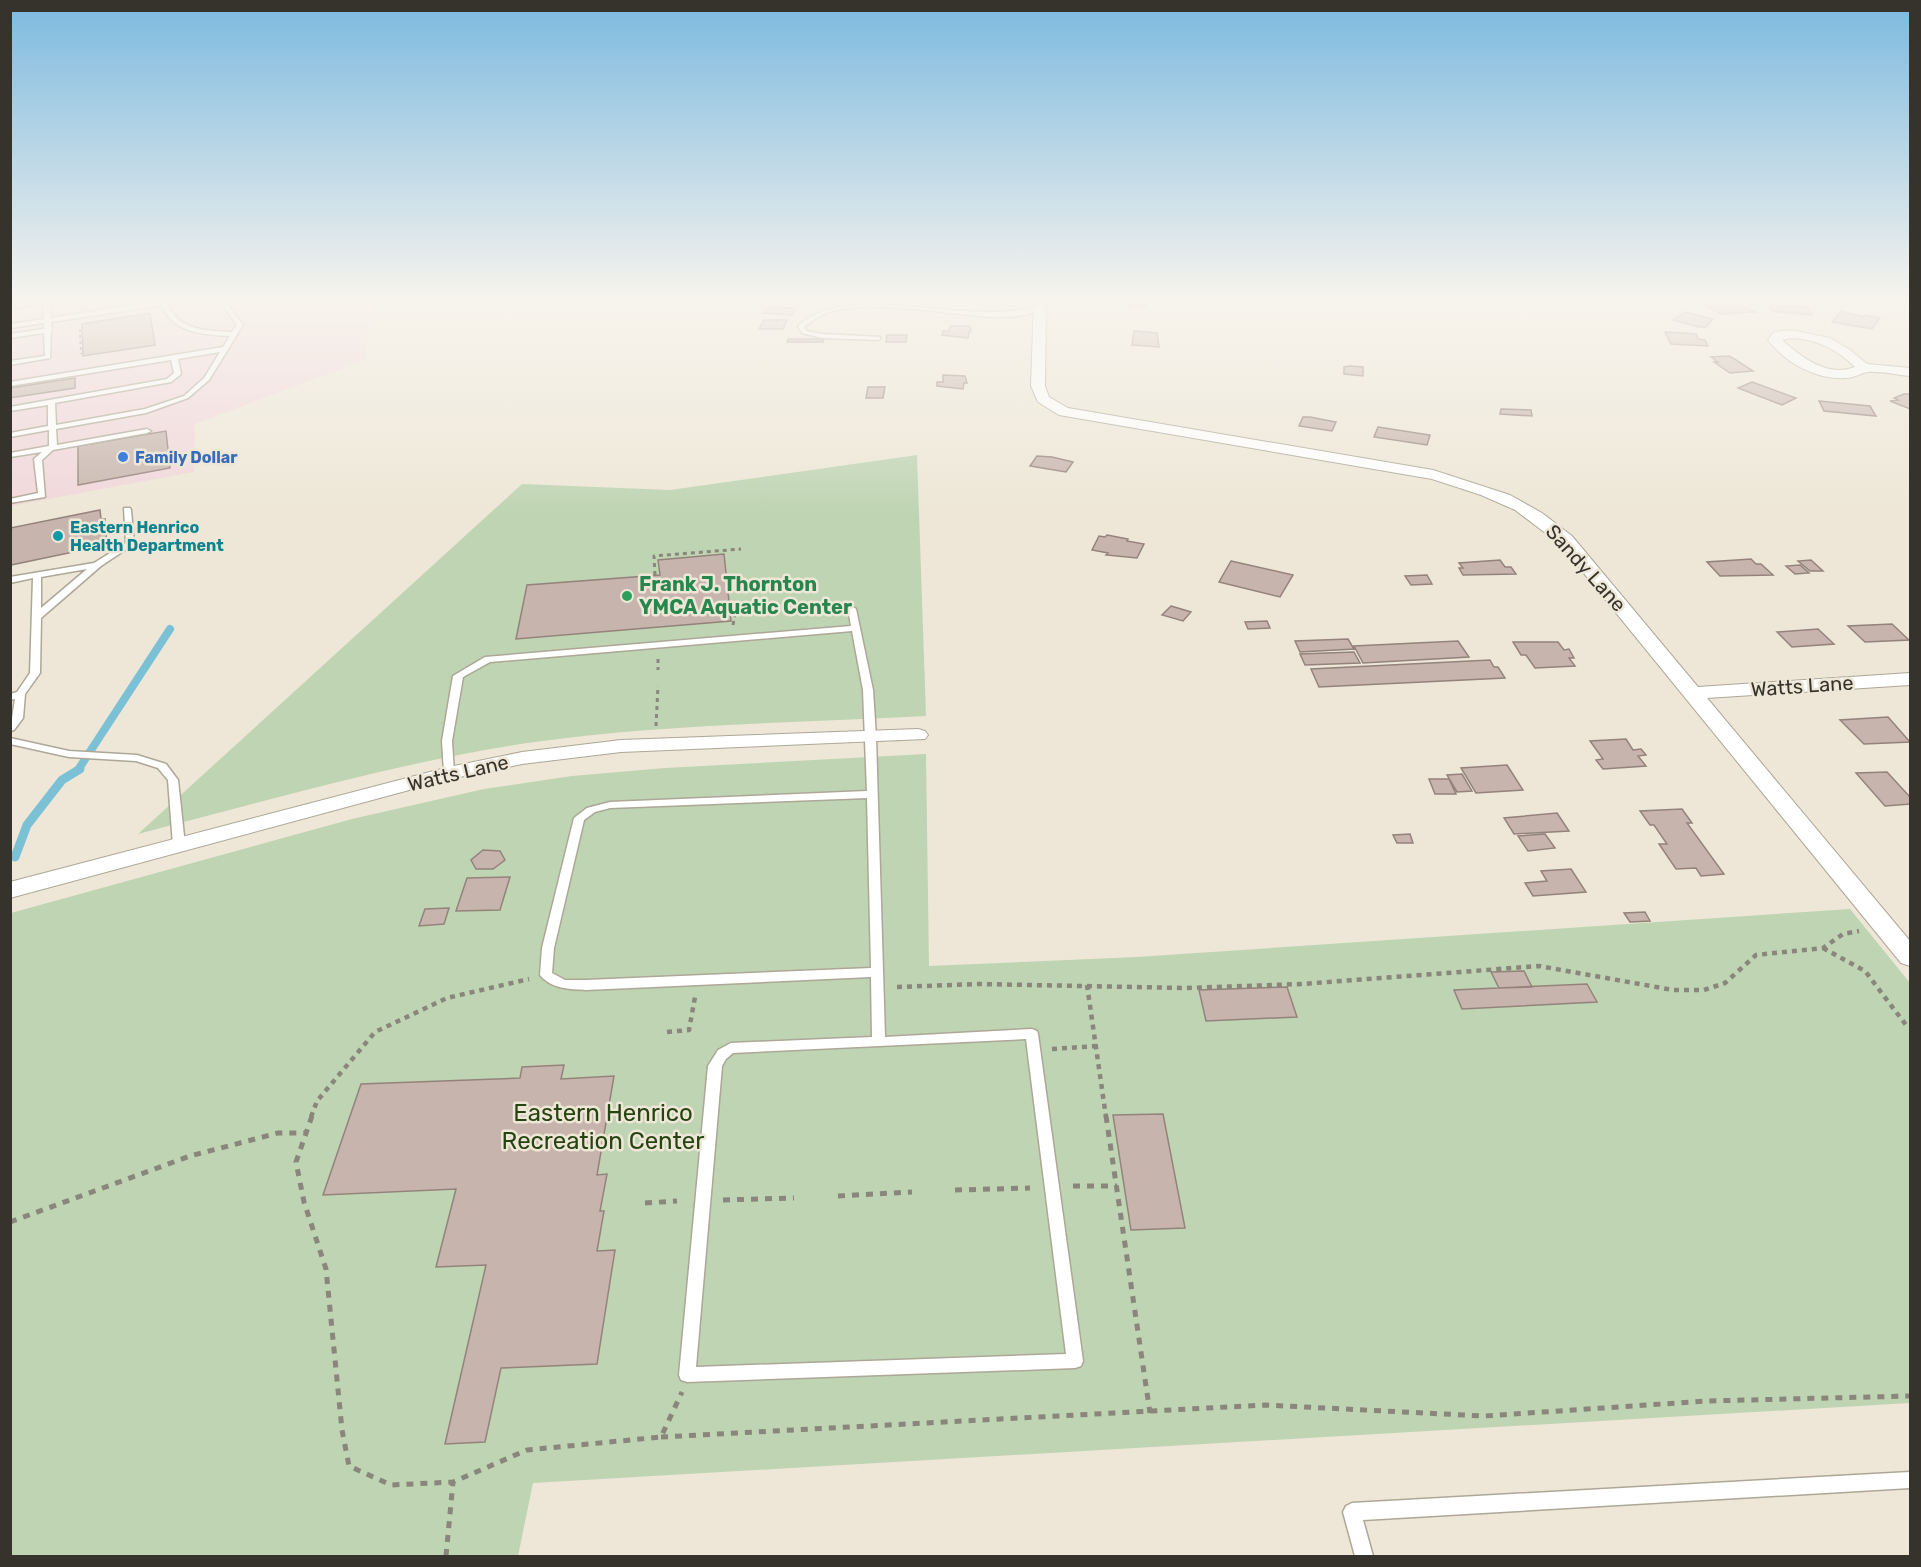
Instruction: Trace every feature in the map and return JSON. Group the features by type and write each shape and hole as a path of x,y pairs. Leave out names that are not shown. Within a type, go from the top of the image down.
{"street":[{"name":"Sandy Lane","path":"1038,371 1040,396 1054,407 1084,417 1433,475 1477,487 1508,499 1542,519 1566,540 1911,957"},
{"path":"1824,371 1845,374 1856,371"},
{"name":"Watts Lane","path":"1693,693 1911,680"},
{"name":"Watts Lane","path":"10,890 449,774 522,758 621,746 918,735"}],"lane":[{"path":"10,384 91,371"},
{"path":"10,409 148,387 177,377 178,371"},
{"path":"10,435 146,411 186,397 207,379 212,371"},
{"path":"51,402 53,447"},
{"path":"10,455 147,431"},
{"path":"10,501 42,495 38,459 53,447"},
{"path":"36,616 98,564 130,544 127,510"},
{"path":"10,580 98,564"},
{"path":"10,728 18,718 15,695 35,673 37,575"},
{"path":"852,609 868,690 871,737 879,1042"},
{"path":"449,774 447,741 458,676 488,659 856,628"},
{"path":"10,741 69,754 137,758 162,766 173,780 179,845"},
{"path":"872,794 610,805 591,810 579,818 548,948 546,975 563,984 586,985 878,972"},
{"path":"1032,1034 1034,1050 1075,1361 687,1375 715,1066 724,1051 730,1048 1032,1034"},
{"path":"1364,1557 1352,1512 1911,1480"}],"path":[{"path":"655,575 654,556 741,549"},
{"path":"745,587 781,584"},
{"path":"732,629 732,614 736,609 745,606"},
{"path":"656,733 658,686"},
{"path":"893,987 978,984 1186,988 1302,984 1539,966 1673,990 1704,990 1725,983 1756,955 1823,948 1843,934 1885,926"},
{"path":"1823,948 1865,971 1906,1025"},
{"path":"546,975 447,998 375,1032 317,1101 296,1162 304,1202 326,1269 342,1430 349,1466 391,1485 453,1482 527,1450 661,1437 1150,1413 1265,1405 1484,1416 1707,1401 1911,1396"},
{"path":"1088,986 1150,1413"},
{"path":"667,1032 688,1030 695,996"},
{"path":"1034,1050 1096,1046"},
{"path":"10,1222 190,1156 278,1132 306,1133"},
{"path":"1073,1186 1117,1186"},
{"path":"955,1190 1030,1188"},
{"path":"838,1196 912,1192"},
{"path":"721,1200 794,1198"},
{"path":"645,1203 677,1201"},
{"path":"661,1437 690,1375"},
{"path":"446,1557 453,1482"}],"shaded area":[{"path":"11,371 335,371 195,424 194,472 11,506"}],"green space":[{"path":"917,455 926,716 676,728 527,743 380,772 138,834 522,484 670,490"},
{"name":"Eastern Henrico Recreation Center","path":"926,754 929,966 1137,957 1850,909 1910,983 1910,1403 533,1483 518,1556 11,1556 11,913 352,819 484,789 572,776 665,768"}],"building":[{"path":"1344,371 1363,371 1363,376 1344,374"},
{"path":"1727,371 1752,371 1730,373"},
{"path":"943,375 965,376 967,383 964,383 963,389 937,386 937,382 943,382"},
{"path":"75,378 75,388 10,398 10,388"},
{"path":"1752,382 1796,398 1782,405 1738,388"},
{"path":"868,387 885,387 883,398 866,398"},
{"path":"1910,394 1910,409 1890,401 1898,400 1894,398"},
{"path":"1819,401 1870,406 1876,416 1824,411"},
{"path":"1501,409 1531,410 1532,416 1500,414"},
{"path":"1303,417 1336,422 1332,431 1299,426"},
{"path":"1378,427 1430,435 1427,445 1374,437"},
{"name":"Family Dollar","path":"166,431 170,468 78,485 78,446"},
{"path":"1037,456 1073,462 1066,472 1030,466"},
{"name":"Eastern Henrico Health Department","path":"100,510 101,519 105,519 107,545 11,565 10,528"},
{"path":"1107,535 1144,544 1137,558 1106,555 1108,553 1092,550 1099,536"},
{"name":"Frank J. Thornton YMCA Aquatic Center","path":"724,554 731,621 516,639 527,585 660,575 658,560"},
{"path":"1751,559 1756,564 1761,564 1773,575 1720,576 1707,562"},
{"path":"1500,560 1505,567 1511,567 1516,574 1463,575 1459,568 1463,568 1459,563"},
{"path":"1811,560 1823,571 1810,571 1798,561"},
{"path":"1231,561 1293,575 1280,597 1219,582"},
{"path":"1800,565 1809,573 1795,574 1786,566"},
{"path":"1427,575 1432,584 1411,585 1405,576"},
{"path":"1171,606 1191,612 1183,621 1162,615"},
{"path":"1267,621 1270,628 1248,629 1245,622"},
{"path":"1892,624 1909,640 1865,642 1848,626"},
{"path":"1818,629 1834,644 1792,647 1777,632"},
{"path":"1348,639 1354,649 1300,652 1295,641"},
{"path":"1458,641 1469,657 1363,663 1354,646"},
{"path":"1513,642 1558,642 1564,650 1569,649 1574,658 1569,658 1575,666 1535,668 1526,655 1521,655"},
{"path":"1354,652 1360,663 1305,665 1300,654"},
{"path":"1490,660 1505,678 1319,687 1311,669"},
{"path":"1888,717 1910,742 1864,744 1840,720"},
{"path":"1626,739 1633,750 1641,749 1646,755 1638,756 1646,766 1603,769 1596,760 1603,759 1590,741"},
{"path":"1507,765 1523,790 1476,793 1461,768"},
{"path":"1887,772 1910,797 1910,804 1885,806 1856,773"},
{"path":"1462,774 1472,791 1457,792 1447,775"},
{"path":"1429,779 1449,779 1456,794 1435,794"},
{"path":"1682,809 1692,823 1687,823 1724,874 1701,876 1696,868 1676,869 1659,844 1667,844 1654,825 1650,825 1640,811"},
{"path":"1557,813 1569,831 1514,834 1504,818"},
{"path":"1410,834 1413,843 1397,843 1393,835"},
{"path":"1545,834 1555,848 1528,851 1518,836"},
{"path":"483,850 500,851 505,860 493,869 476,869 471,860"},
{"path":"1571,869 1586,892 1533,896 1525,883 1547,881 1541,871"},
{"path":"510,877 500,910 456,911 467,878"},
{"path":"449,908 444,924 419,926 425,909"},
{"path":"1645,912 1650,921 1630,922 1624,913"},
{"path":"1524,971 1532,987 1499,988 1491,972"},
{"path":"1587,984 1597,1002 1462,1009 1454,990"},
{"path":"1287,987 1297,1017 1206,1021 1199,990"},
{"path":"564,1065 561,1079 614,1076 597,1175 607,1174 600,1211 604,1211 597,1251 615,1250 597,1364 501,1368 485,1442 445,1444 486,1265 436,1267 456,1189 323,1195 361,1084 520,1078 522,1067"},
{"path":"1163,1114 1185,1228 1131,1230 1113,1115"}],"waterway":[{"path":"78,770 170,629"},
{"path":"15,857 27,825 62,780 80,769"}],"place":[{"name":"Family Dollar","path":"123,457"},
{"name":"Eastern Henrico Health Department","path":"58,536"},
{"name":"Frank J. Thornton YMCA Aquatic Center","path":"627,596"}]}
